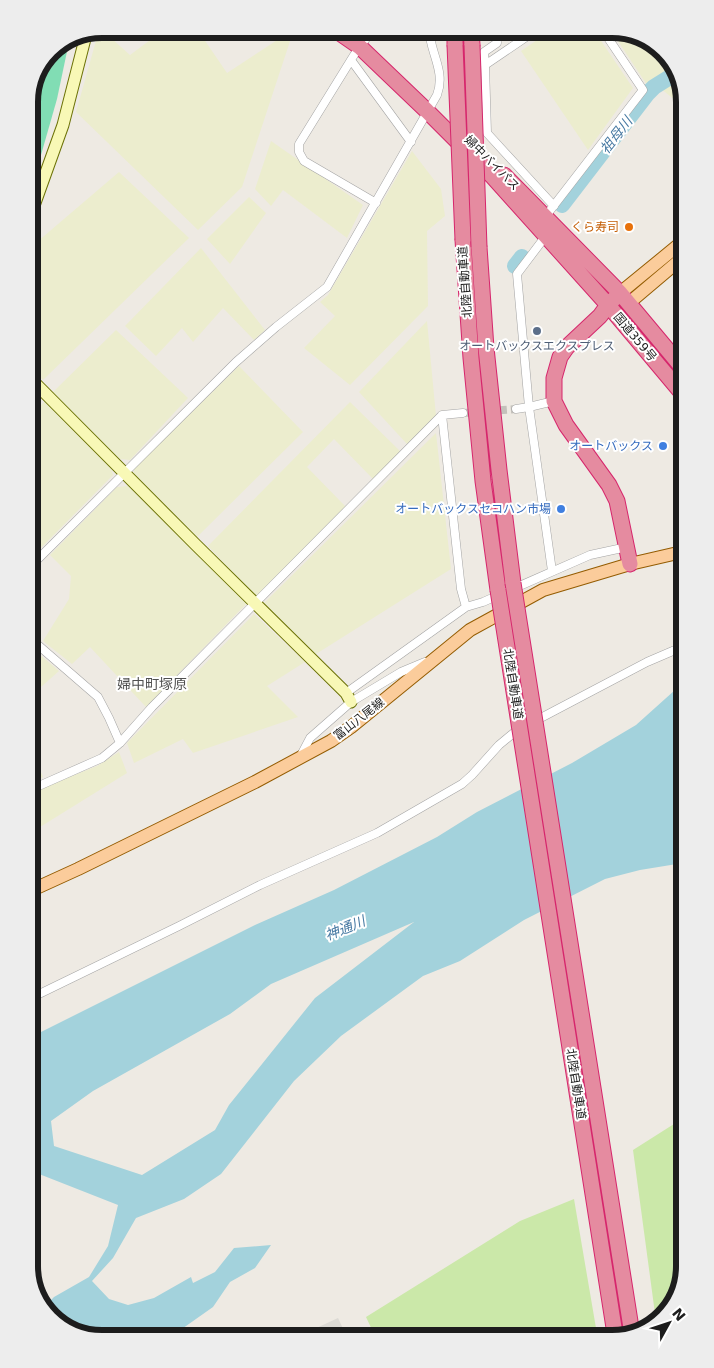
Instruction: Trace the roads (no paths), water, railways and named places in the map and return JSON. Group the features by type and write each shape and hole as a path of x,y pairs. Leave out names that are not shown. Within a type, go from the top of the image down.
{"highway":[{"name":"北陸自動車道","path":"456,38 462,240 480,453 498,590 614,1330"},
{"name":"北陸自動車道","path":"472,38 479,247 486,348 499,470 513,583 631,1328"},
{"name":"婦中バイパス","path":"366,39 493,177 608,312"},
{"name":"婦中バイパス","path":"430,107 549,211 624,298"},
{"path":"624,298 567,348 560,357 554,378 554,400 566,425 609,485 617,501 630,564"},
{"name":"国道359号","path":"624,298 676,360"},
{"name":"国道359号","path":"608,312 676,387"}],"main road":[{"path":"624,298 676,248"},
{"path":"624,298 676,264"},
{"name":"富山八尾線","path":"38,887 255,782 330,740 351,727 470,630 543,590 630,564 676,553"}],"street":[{"path":"38,559 236,362 276,327 327,287 411,142 440,87 439,67 430,38"},
{"path":"497,38 497,43 484,52 487,133 549,211 643,90 608,38"},
{"path":"485,65 525,38"},
{"path":"366,39 299,144 299,152 304,161 376,203"},
{"path":"38,195 63,125 85,40"},
{"path":"351,60 411,142"},
{"path":"545,237 517,274 529,407 552,571"},
{"path":"38,386 348,697"},
{"path":"516,409 554,400"},
{"path":"38,786 102,758 120,743 152,707 442,415 463,414"},
{"path":"442,415 461,589 466,607"},
{"path":"300,756 310,738 348,697 466,607 536,580 590,555 627,547"},
{"path":"38,645 98,697 120,743"},
{"path":"38,995 260,885 377,833 462,784 472,776 499,745 516,731 647,662 676,650"},
{"path":"348,697 436,658"}],"water":[{"name":"神通川","path":"676,690 676,864 640,870 605,879 524,920 460,961 423,976 341,1036 294,1081 221,1174 184,1199 136,1218 113,1258 92,1281 109,1299 128,1305 154,1298 191,1277 193,1283 215,1272 234,1248 271,1245 255,1268 230,1282 213,1307 180,1330 89,1329 69,1322 56,1312 49,1302 54,1297 89,1277 108,1246 118,1205 38,1174 38,1034 255,925 334,890 437,837 477,812 572,763 636,725","holes":["414,922 315,998 229,1105 215,1130 142,1175 54,1146 51,1121 93,1091 230,1014 271,984"]}],"waterway":[{"name":"祖母川","path":"562,205 648,93 672,76"},
{"name":"祖母川","path":"515,266 522,257"}],"tunnel":[{"path":"463,413 516,409"}],"place":[{"name":"くら寿司","path":"629,227"},
{"name":"オートバックスエクスプレス","path":"537,331"},
{"name":"オートバックス","path":"663,446"},
{"name":"オートバックスセコハン市場","path":"561,509"}],"district":[{"name":"婦中町塚原","path":"152,684"}]}
